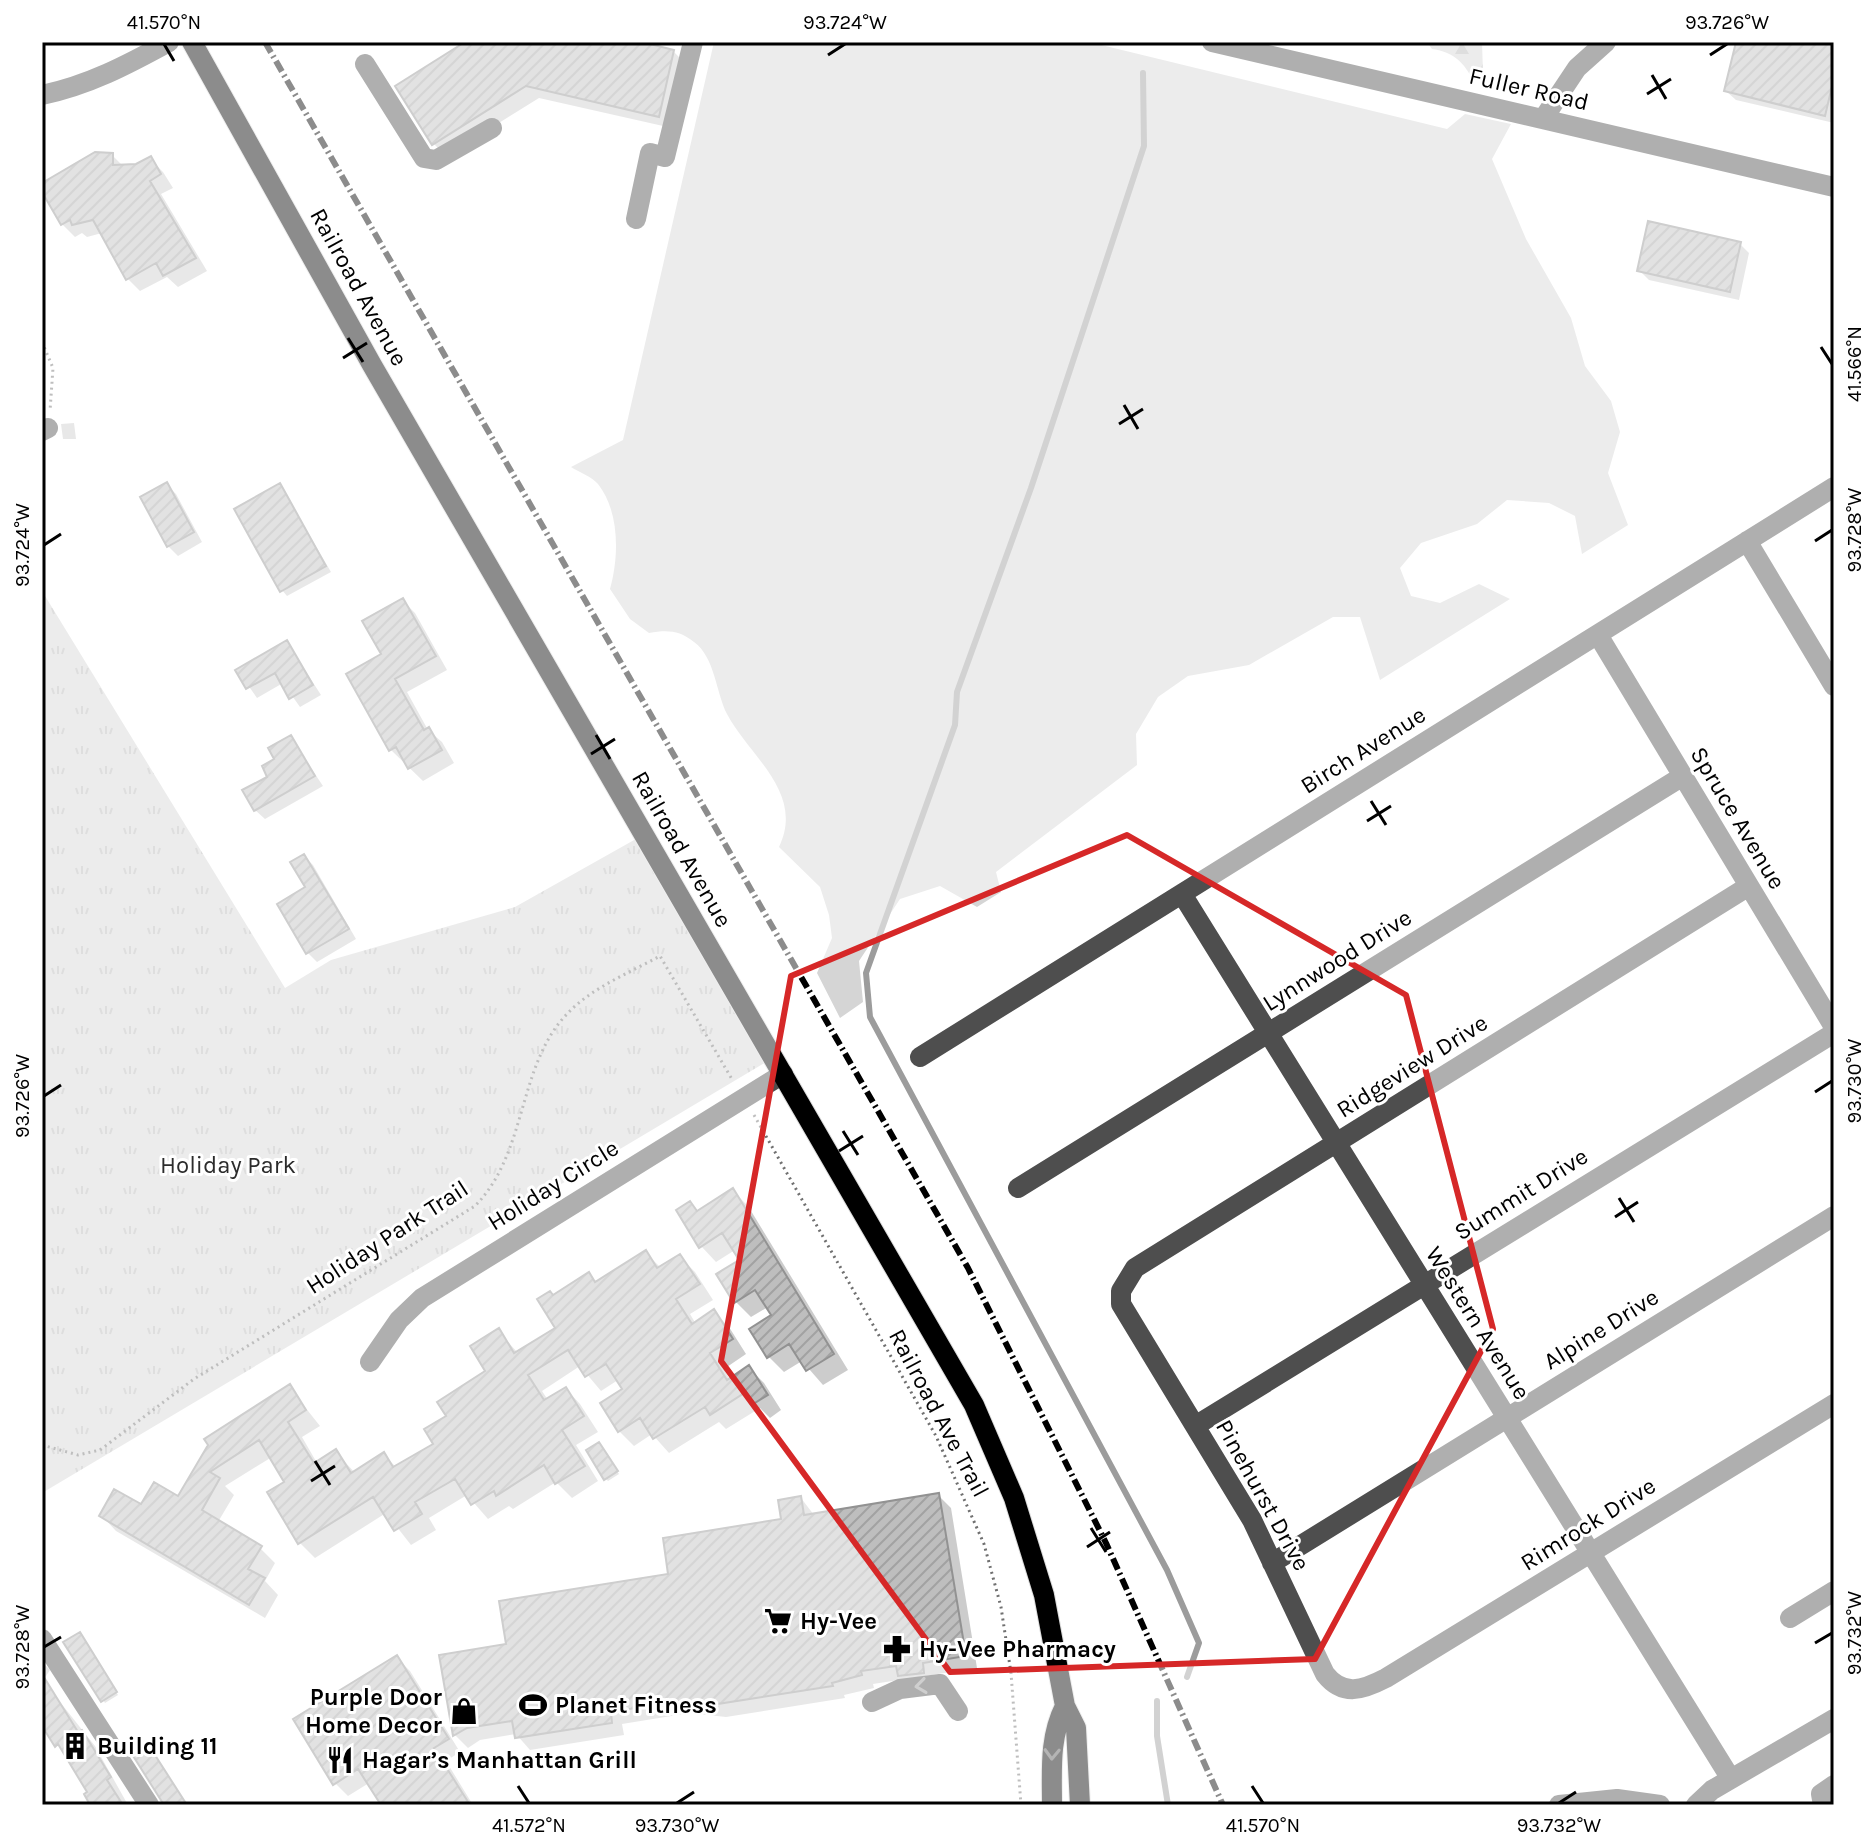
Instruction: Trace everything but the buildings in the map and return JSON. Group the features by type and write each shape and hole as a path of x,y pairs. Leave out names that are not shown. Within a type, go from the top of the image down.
{"main road":[{"name":"Railroad Avenue","path":"192,42 372,365 974,1405 1014,1498 1044,1595 1065,1706 1076,1728 1080,1805"},
{"name":"Railroad Avenue","path":"1052,1805 1051,1751 1055,1727 1065,1706"}],"street":[{"path":"42,95 75,88 114,72 169,42"},
{"path":"636,219 650,153 665,157 693,42"},
{"name":"Fuller Road","path":"1212,42 1834,187"},
{"path":"1543,119 1577,68 1606,42"},
{"path":"365,64 424,158 436,160 492,128"},
{"name":"Birch Avenue","path":"920,1057 1834,487"},
{"path":"1747,541 1834,686"},
{"name":"Spruce Avenue","path":"1598,635 1834,1030"},
{"name":"Lynnwood Drive","path":"1018,1188 1683,776"},
{"name":"Ridgeview Drive","path":"1121,1304 1121,1291 1135,1268 1749,886"},
{"name":"Western Avenue","path":"1182,894 1731,1779"},
{"name":"Summit Drive","path":"1195,1426 1834,1030"},
{"name":"Holiday Circle","path":"370,1362 399,1320 422,1298 783,1074"},
{"name":"Alpine Drive","path":"1272,1563 1834,1216"},
{"name":"Pinehurst Drive","path":"1121,1304 1252,1520 1331,1682 1343,1689 1369,1687"},
{"name":"Rimrock Drive","path":"1369,1687 1834,1404"},
{"path":"1790,1618 1834,1591"},
{"path":"42,1639 149,1805"},
{"path":"872,1702 900,1689 940,1684 958,1711"},
{"path":"1696,1805 1731,1779 1834,1719"},
{"path":"1823,1805 1821,1794 1834,1785"},
{"path":"1559,1805 1617,1799 1660,1805"}],"path":[{"path":"42,342 53,368 45,430"},
{"name":"Holiday Park Trail","path":"42,1445 78,1455 100,1450 194,1379 475,1206 491,1191 508,1160 546,1043 565,1016 599,990 660,956 738,1089"},
{"name":"Railroad Ave Trail","path":"752,1112 936,1436 984,1544 1001,1607 1011,1673 1021,1805"}],"highlighted area":[{"path":"1127,835 1406,995 1493,1329 1315,1659 950,1672 721,1361 791,976"}],"green space":[{"path":"714,42 1089,42 1447,129 1465,114 1511,124 1492,159 1526,239 1571,318 1585,366 1611,401 1620,432 1608,473 1628,525 1582,554 1575,516 1549,503 1507,500 1477,524 1421,543 1400,568 1411,596 1440,603 1479,584 1510,599 1380,680 1360,617 1333,617 1249,665 1188,676 1158,697 1136,734 1137,765 996,872 1001,892 977,907 940,886 900,899 859,961 863,1002 840,1018 817,973 832,938 829,915 820,887 779,847 785,828 785,809 780,793 727,714 711,666 701,649 678,633 649,633 630,619 610,589 616,535 610,508 598,484 571,467 623,440"},
{"path":"1427,42 1482,42 1483,73 1472,78 1456,58 1432,49"},
{"name":"Holiday Park","path":"42,591 285,988 331,960 515,907 643,835 773,1058 42,1493"}],"waterway":[{"path":"1143,73 1144,146 1031,488 957,692 955,725 866,973 870,1017 1167,1570 1199,1643 1187,1677"},
{"path":"1157,1701 1157,1736 1168,1805"}],"railway":[{"path":"265,42 968,1268 1106,1543 1223,1805"}],"place":[{"name":"Hy-Vee","path":"778,1621"},
{"name":"Hy-Vee Pharmacy","path":"897,1649"},
{"name":"Planet Fitness","path":"533,1705"},
{"name":"Purple Door Home Decor","path":"464,1711"},
{"name":"Building 11","path":"75,1746"},
{"name":"Hagar’s Manhattan Grill","path":"340,1760"}]}
